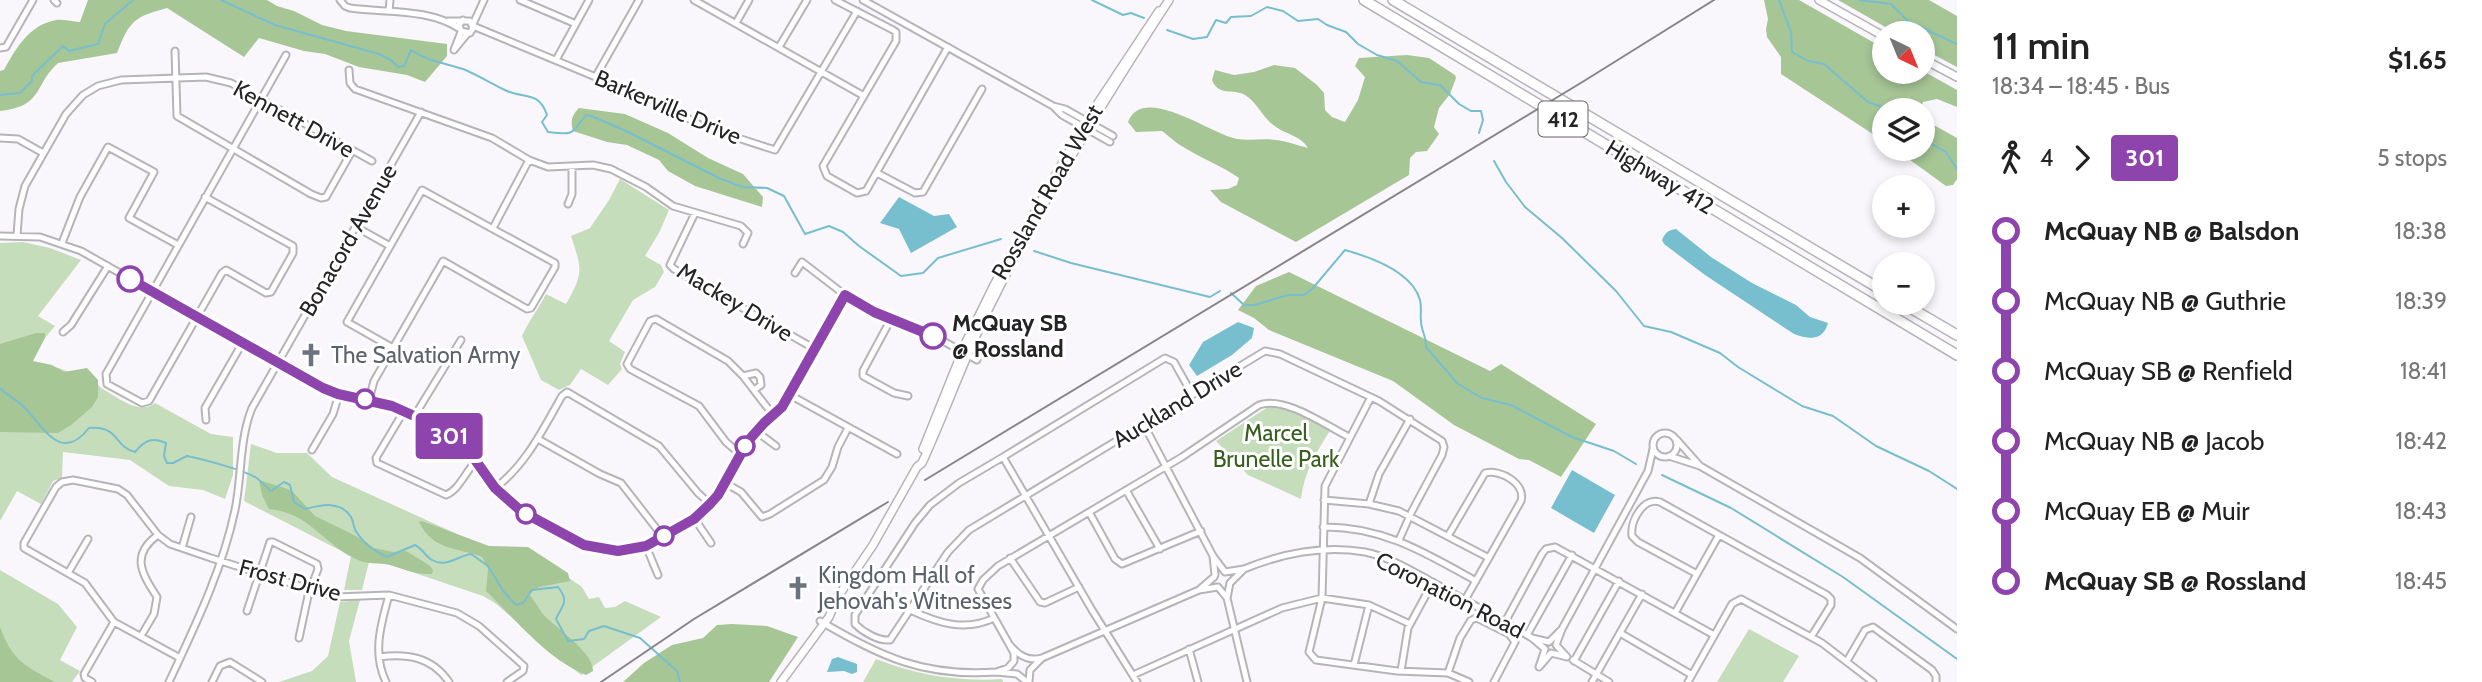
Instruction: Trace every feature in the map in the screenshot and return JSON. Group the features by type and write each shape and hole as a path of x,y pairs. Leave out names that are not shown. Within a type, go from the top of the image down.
{"highway":[{"name":"Highway 412","path":"1364,0 1955,354"},
{"name":"Highway 412","path":"1393,0 1872,284"},
{"path":"1923,315 1957,334"}],"main road":[{"path":"1819,0 1872,30"},
{"name":"Rossland Road West","path":"781,682 873,545 917,467 922,463 965,353 1087,125 1167,3"},
{"path":"1936,65 1957,77"}],"street":[{"path":"0,48 6,47 33,0"},
{"path":"340,0 350,8 389,11 448,21 468,29"},
{"path":"389,11 390,0"},
{"path":"520,0 576,23"},
{"path":"556,60 589,0"},
{"path":"596,76 639,0"},
{"path":"694,0 864,96"},
{"path":"736,23 749,0"},
{"path":"779,47 807,0"},
{"path":"835,0 896,34 896,41 823,169 827,176 861,193 866,191 877,173 948,47"},
{"path":"863,0 1053,106 1062,115 1112,139"},
{"path":"448,21 465,20 483,1"},
{"path":"468,29 483,1"},
{"name":"Barkerville Drive","path":"468,29 491,35 596,76 663,105 704,127 775,150 857,11"},
{"path":"465,20 468,29"},
{"path":"465,20 468,29"},
{"path":"175,51 177,116 232,149 321,198 326,197 352,151"},
{"path":"205,197 293,246 293,253 271,292 266,293 226,270 222,273 149,401 142,403 107,384 106,374 152,291 260,99 286,55"},
{"path":"349,71 350,83 355,89 492,138 529,160 548,167 593,165 611,169 646,187 673,206 741,226 748,233 743,244"},
{"name":"Kennett Drive","path":"17,235 25,186 71,106 90,90 121,80 219,79 231,83 372,161"},
{"path":"877,173 915,193 923,192 982,89"},
{"name":"Bonacord Avenue","path":"169,682 221,561 235,509 248,418 421,112"},
{"path":"0,138 18,139 43,153"},
{"path":"62,243 80,197 108,147 154,172 130,218 178,245"},
{"path":"493,228 529,160"},
{"path":"568,204 572,194 572,167"},
{"path":"369,400 374,381 393,348 443,261 527,309 531,308 555,263 422,190 346,322 393,348"},
{"name":"Mackey Drive","path":"695,213 670,265 815,349"},
{"path":"356,227 390,246"},
{"path":"0,236 40,237 62,243 339,394 369,400 415,415 447,434 476,461 495,488 521,511 584,545 618,551 646,546 694,519 710,504 756,431 790,395 845,295"},
{"path":"795,273 802,262 845,295 891,319 936,337 977,360"},
{"path":"63,332 72,325 108,266"},
{"path":"740,454 726,442 699,406 630,369 627,364 650,321 656,319 728,361 773,415"},
{"path":"891,319 863,371 863,376 894,393 908,396"},
{"path":"415,415 461,340"},
{"path":"206,420 205,408 243,342"},
{"name":"Auckland Drive","path":"1003,457 943,494 922,514 855,615 858,628 883,640 890,640 957,540 969,530 1192,394 1269,351 1318,370 1371,397 1439,438 1444,447 1442,455 1399,540"},
{"path":"1137,682 1003,457 1165,358 1174,362 1192,394"},
{"path":"743,376 756,373 760,377 761,385 754,390"},
{"path":"495,488 509,477 538,439 562,396 567,392 659,446 710,504"},
{"path":"312,450 332,414 339,394"},
{"path":"790,395 897,454"},
{"path":"1371,397 1330,475 1324,500 1322,598 1309,652 1316,660 1401,671 1448,673 1469,682"},
{"path":"1010,644 1030,664 1028,682 1017,674 1013,667 1014,653 1010,644 978,589 990,573 1049,534 1166,466 1259,405 1268,402 1286,405 1349,437"},
{"path":"404,411 376,457 377,463 446,495 454,491 466,471 476,461"},
{"path":"1368,504 1379,474 1410,419"},
{"path":"1144,425 1213,556 1216,566 1214,583 1227,598 1247,682"},
{"path":"724,483 741,492 762,517 770,514 824,480 848,428"},
{"path":"756,431 776,446"},
{"path":"1562,629 1549,642 1548,651 1556,651 1562,629 1648,471 1653,441 1661,433 1670,433 1700,466"},
{"path":"538,439 621,483 663,537"},
{"path":"1648,471 1677,447 1676,439"},
{"path":"1653,449 1658,455 1700,466 1860,558 1957,629"},
{"path":"1448,536 1484,474 1494,471 1521,488 1523,497 1465,600"},
{"path":"141,636 155,614 158,597 144,576 141,555 158,534 127,495 118,489 73,480 62,482 51,495 24,543 24,548 85,583 114,622 180,657"},
{"path":"1126,490 1160,549"},
{"path":"1324,500 1368,504 1409,516 1489,558"},
{"path":"1697,574 1635,539 1631,532 1632,526 1648,501 1656,500 1829,596 1830,605 1811,637"},
{"path":"1089,512 1120,563 1126,564 1201,531"},
{"path":"182,548 191,517"},
{"path":"694,519 710,543"},
{"path":"1323,527 1355,528 1399,540 1476,581"},
{"name":"Frost Drive","path":"158,534 170,544 335,597 388,595 457,613 479,626 524,666 523,671 508,682"},
{"path":"1675,613 1719,535"},
{"path":"68,573 88,540"},
{"path":"247,611 267,546 273,542 317,564 318,569 310,590 299,638"},
{"path":"646,546 658,575"},
{"path":"1505,622 1544,550 1555,547 1714,635"},
{"name":"Coronation Road","path":"1225,572 1244,569 1277,557 1323,549 1365,552 1400,565 1433,582 1530,636 1548,651 1567,657 1609,682"},
{"path":"1530,636 1572,555"},
{"path":"1213,556 1229,575 1227,598"},
{"path":"1010,558 1040,602 1045,603 1079,587"},
{"name":"Coronation Road","path":"1230,583 1244,569"},
{"path":"1199,590 1220,572 1225,572"},
{"path":"1574,661 1619,581"},
{"path":"1401,671 1410,624 1433,582"},
{"path":"996,672 1008,668 1019,657 1036,660 1042,658 1209,586 1223,588 1230,583"},
{"path":"1592,682 1642,594"},
{"path":"386,682 378,642 388,595"},
{"path":"1133,675 1282,608 1322,598 1369,605 1410,624"},
{"path":"1688,682 1732,604 1741,599 1811,637 1873,682"},
{"path":"1354,665 1369,605"},
{"path":"910,610 946,624 962,626 994,618"},
{"path":"1448,673 1460,638 1471,620 1477,618 1508,634 1515,642 1494,682"},
{"path":"92,682 85,678 84,674 114,622"},
{"path":"822,622 916,668 955,673 1026,674 1042,658"},
{"path":"1847,661 1865,630 1873,627 1932,670 1936,682"},
{"path":"1620,633 1692,675"},
{"name":"Coronation Road","path":"1530,636 1556,645 1567,657"},
{"path":"1189,649 1198,682"},
{"path":"379,657 417,657 434,666 449,682"},
{"path":"212,682 220,666 230,662 262,682"}],"green space":[{"path":"88,0 267,0 322,25 346,31 447,44 447,56 425,82 407,75 359,67 325,54 259,38 244,57 167,8 147,14 134,22 117,53 58,63 31,100 24,105 0,111 0,71 4,70 24,39 47,23 59,20 80,22"},
{"path":"1764,0 1799,0 1872,42 1872,84 1936,84 1936,78 1957,90 1957,107 1935,98 1872,98 1872,134 1781,74 1781,57 1767,37 1768,19"},
{"path":"1838,0 1929,0 1957,16 1957,67 1936,56 1936,21 1875,21"},
{"path":"1407,55 1429,58 1455,75 1450,94 1439,108 1434,127 1439,134 1427,151 1416,152 1410,158 1409,175 1296,242 1221,202 1210,190 1228,189 1237,185 1239,178 1182,146 1162,131 1136,132 1128,122 1136,111 1162,109 1237,139 1276,140 1308,148 1298,138 1272,124 1245,95 1218,89 1212,80 1215,70 1234,75 1274,65 1295,68 1324,93 1325,110 1332,117 1345,122 1358,100 1365,77 1355,66 1359,58"},
{"path":"579,108 625,114 668,133 708,158 743,174 763,197 762,207 695,186 668,171 659,160 627,145 607,142 573,131 572,118"},
{"path":"1935,126 1957,138 1957,179 1953,185 1946,186 1935,178 1935,175 1931,175 1912,161 1935,161"},
{"path":"620,179 669,210 645,256 661,265 664,272 655,287 633,300 609,341 625,352 620,364 622,369 608,385 581,369 570,385 559,390 541,380 522,336 546,294 566,304 576,285 579,271 571,236 590,228"},
{"path":"23,242 50,248 81,260 38,316 55,326 29,357 35,365 59,368 97,383 101,388 135,406 155,403 211,434 233,437 233,475 225,499 203,490 169,486 130,460 63,452 62,478 53,481 41,504 17,491 0,521 0,243"},
{"path":"1289,272 1490,371 1501,364 1596,424 1561,477 1529,460 1519,459 1454,425 1393,381 1269,330 1238,310 1256,286"},
{"path":"36,333 45,333 45,338 33,361 52,365 64,372 87,368 98,380 98,397 92,407 58,433 0,432 0,344"},
{"name":"Marcel Brunelle Park","path":"1274,403 1284,405 1331,429 1308,471 1301,499 1248,475 1216,441"},
{"path":"251,444 277,453 307,453 332,477 490,549 533,553 582,587 589,599 599,597 605,608 615,607 625,601 661,617 581,675 483,596 370,558 362,590 344,590 351,556 244,501"},
{"path":"259,480 288,489 315,516 374,548 393,552 406,551 429,565 433,570 432,574 366,562 346,554 296,517 269,509"},
{"path":"419,522 489,546 528,547 568,573 570,581 539,587 529,594 542,613 587,656 593,671 586,675 545,649 486,591 488,569 482,557 438,543 425,531"},
{"path":"0,570 58,604 77,627 60,660 80,671 72,682 0,682"},
{"path":"360,600 349,641 356,682 279,682 312,671 328,656 340,602"},
{"path":"717,625 767,626 798,637 769,682 623,682 644,663 672,645 703,638"},
{"path":"0,627 20,661 55,682 0,682"},
{"path":"1749,629 1799,656 1783,682 1717,682"},
{"path":"876,659 938,676 1002,679 1003,682 863,682"}],"water":[{"path":"899,197 934,216 949,214 957,227 911,253 899,229 880,223"},
{"path":"1676,229 1711,257 1752,283 1796,305 1810,317 1828,323 1826,329 1814,338 1794,334 1705,275 1664,244 1662,240 1666,234"},
{"path":"1238,322 1254,328 1252,338 1232,355 1197,376 1189,365 1203,342"},
{"path":"1572,470 1615,495 1594,533 1551,508"},
{"path":"838,657 857,664 857,672 827,672 832,659"}],"waterway":[{"path":"0,95 20,93 32,81 32,76 63,46 69,51 98,44 105,24 133,0"},
{"path":"221,0 275,25 379,54 398,67 404,66 411,50 429,59 463,69 507,91 536,99 547,115 542,122 548,132 571,132 586,115 591,116 721,179 743,187 767,188 784,196 805,234 829,226 843,232 901,276 923,273 938,258 1001,239"},
{"path":"1092,0 1123,15 1131,13 1144,18"},
{"path":"1779,0 1791,32 1792,52 1808,61 1824,64 1872,103"},
{"path":"1859,0 1891,4 1908,21 1957,44"},
{"path":"1167,30 1193,39 1207,37 1216,20 1226,23 1231,17 1251,16 1267,7 1283,11 1298,21 1318,19 1346,32 1358,44 1377,55 1397,61 1421,82 1440,85 1459,104 1471,111 1481,111 1483,120 1479,133"},
{"path":"1935,146 1946,152 1957,169"},
{"path":"1494,161 1525,207 1562,238 1616,291 1644,326 1671,332 1720,353 1802,406 1833,416 1876,446 1929,471 1957,489"},
{"path":"1231,293 1244,305 1255,305 1288,295 1304,295 1345,250 1378,261 1399,273 1416,290 1421,303 1421,325 1426,347 1458,384 1482,398 1511,405 1572,437 1614,451 1636,464"},
{"path":"1034,251 1071,263 1210,297 1220,291"},
{"path":"0,388 22,405 45,431 61,442 69,443 89,428 99,428 111,433 123,446 135,452 149,441 166,443 164,456 167,463 187,456 203,460 253,476 271,491 284,482 290,485 294,502 305,509 324,505 336,506 347,512 363,541 387,557 415,545 430,559 442,563 471,554 488,566 504,592 516,605 523,603 532,590 558,587 564,600 556,619 568,641 584,639 589,631 604,626 640,638 677,671 680,682"},
{"path":"1662,475 1731,508 1843,577 1957,659"}],"railway":[{"path":"925,480 1714,0"},
{"path":"601,682 694,619 888,502"}],"bus line":[{"name":"301","path":"130,279 323,388 392,406 432,424 471,454 495,488 512,505 584,545 618,551 646,546 694,519 718,495 748,441 782,407 790,395 845,295 874,312 933,336"}],"place":[{"name":"McQuay SB @ Rossland","path":"933,336"},
{"name":"The Salvation Army","path":"311,355"},
{"name":"Kingdom Hall of Jehovah's Witnesses","path":"798,588"}]}
